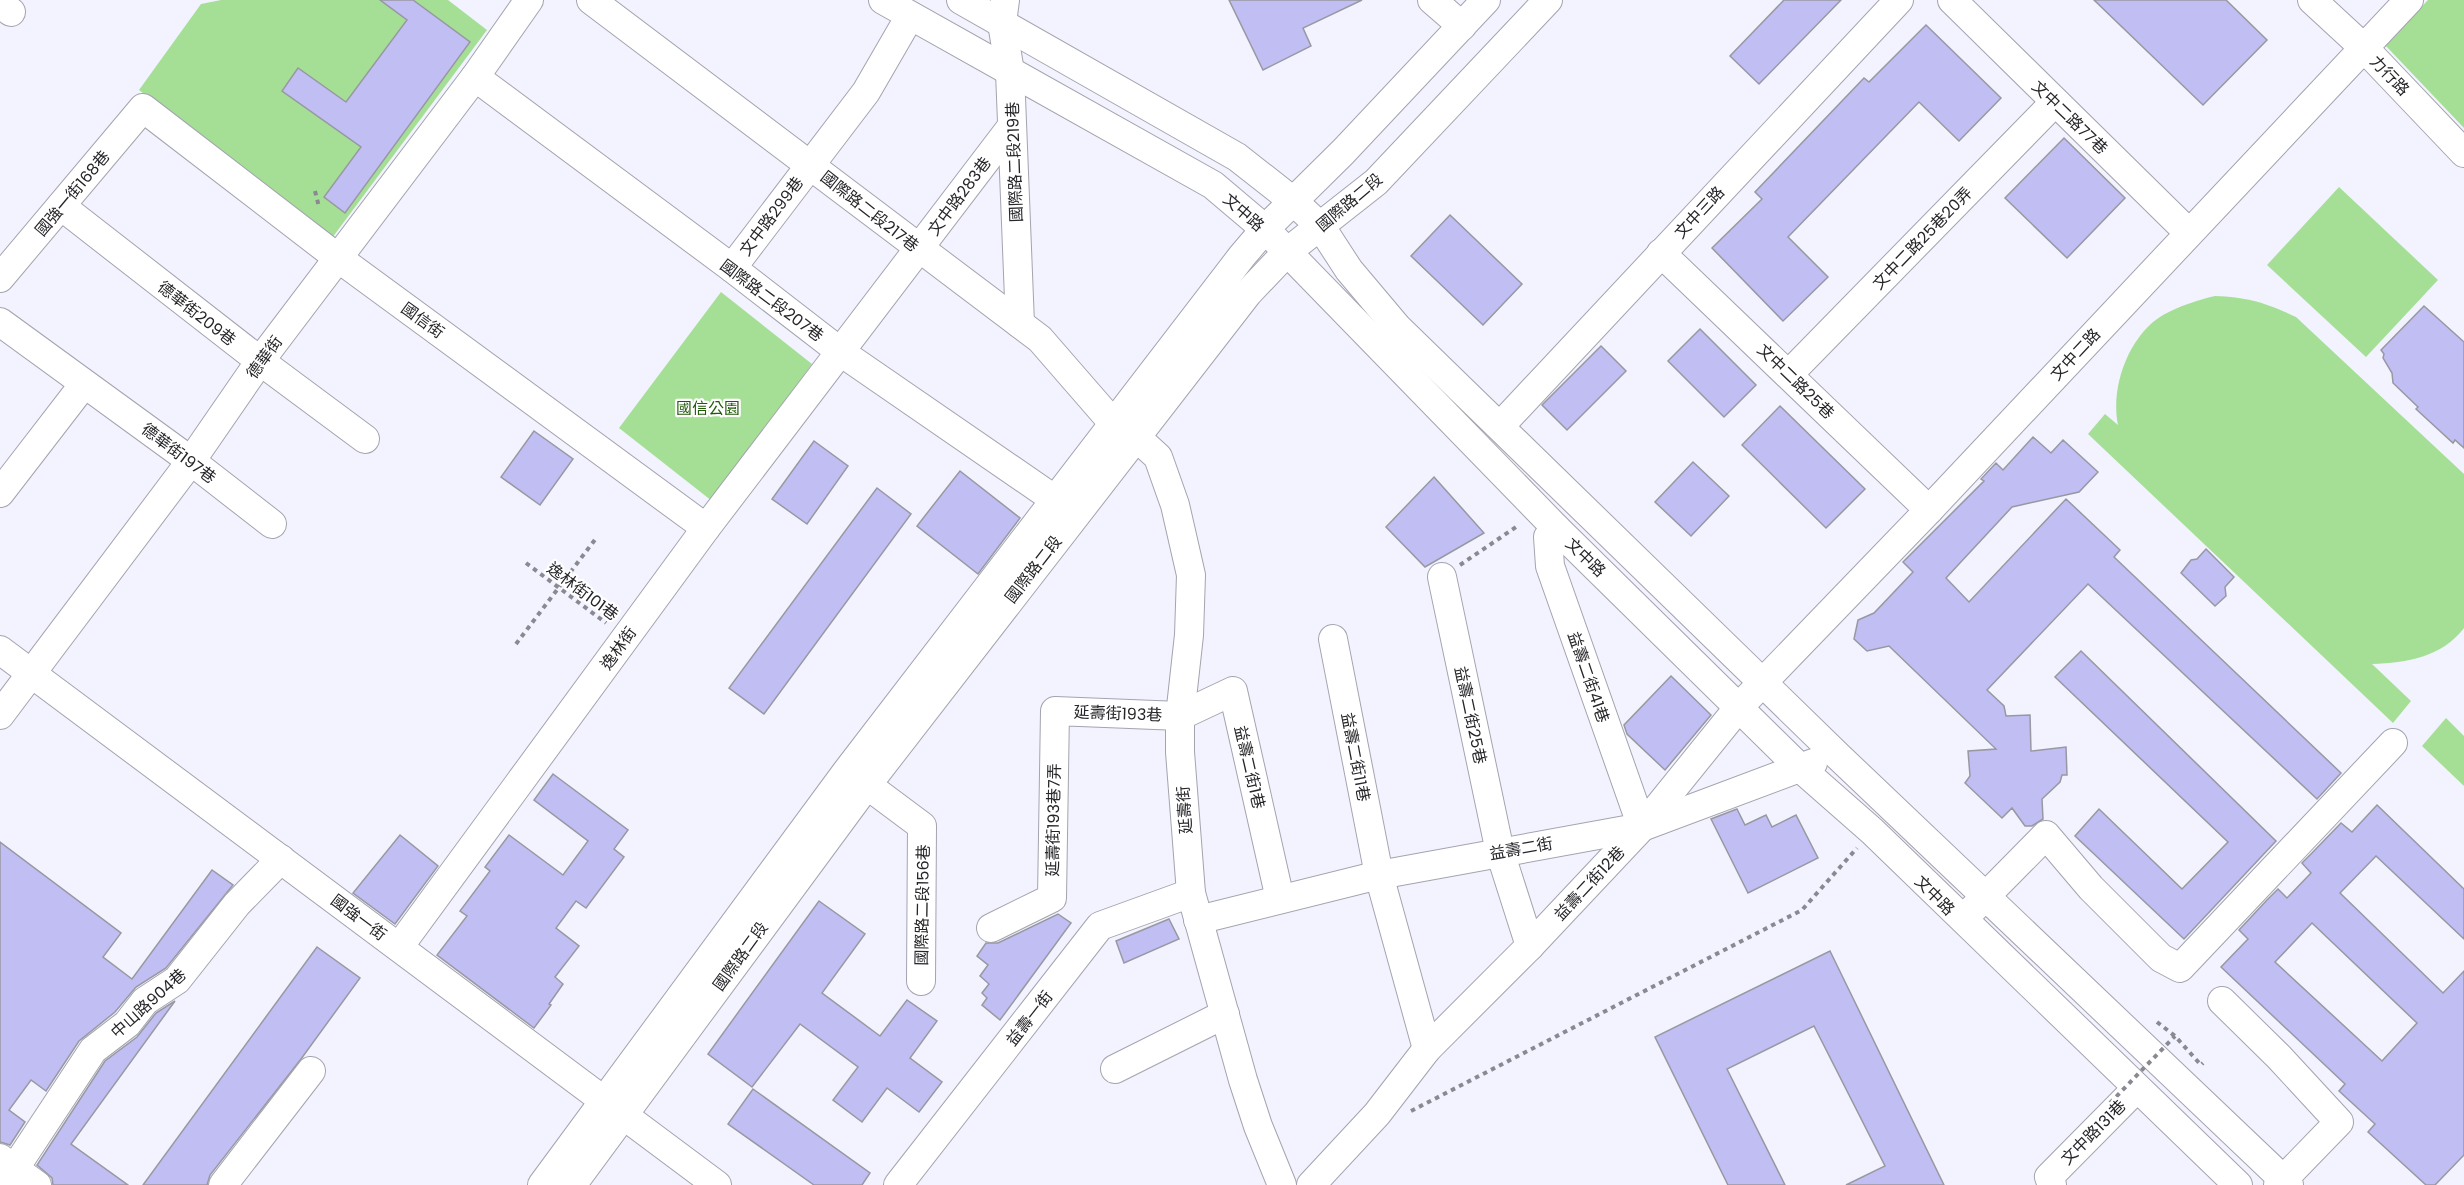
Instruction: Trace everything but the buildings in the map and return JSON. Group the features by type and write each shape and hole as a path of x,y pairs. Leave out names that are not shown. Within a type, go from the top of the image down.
{"street":[{"name":"德華街","path":"0,716 191,461 260,361 475,77 529,0"},
{"name":"國際路二段217巷","path":"591,0 1040,339 1124,430"},
{"name":"文中路","path":"883,0 1213,185 1265,228 1548,520 1798,766 1872,831 2238,1185"},
{"name":"文中路","path":"961,0 1004,12 1237,157 1293,201 1321,227 1349,270 1397,327 1501,425 1838,756 2283,1183"},
{"path":"1432,0 1462,26"},
{"name":"國際路二段","path":"542,1185 614,1107 867,785 1065,507 1124,430 1265,228 1343,152 1486,0"},
{"name":"國際路二段","path":"1124,430 1287,252 1376,182 1548,0"},
{"name":"文中三路","path":"1501,425 1899,0"},
{"name":"文中二路77巷","path":"1952,0 2189,232"},
{"name":"力行路","path":"2312,0 2364,48 2464,153"},
{"name":"文中二路","path":"1739,707 1929,510 2409,0"},
{"name":"國際路二段219巷","path":"1004,12 1010,72 1020,324"},
{"name":"文中路299巷","path":"732,268 866,92 910,16"},
{"name":"國際路二段207巷","path":"475,77 732,268 842,353 1065,507"},
{"name":"文中二路25巷20弄","path":"1789,374 2055,102"},
{"name":"國信街","path":"143,108 338,258 706,528"},
{"name":"國強一街168巷","path":"0,278 143,108"},
{"name":"文中路283巷","path":"842,353 1012,126"},
{"name":"德華街209巷","path":"61,206 364,439"},
{"name":"文中二路25巷","path":"1661,252 1929,510"},
{"name":"德華街197巷","path":"0,322 191,461 272,524"},
{"name":"逸林街","path":"399,947 706,528 842,353"},
{"path":"0,493 84,384"},
{"name":"延壽街","path":"1124,430 1158,458 1175,505 1191,575 1189,635 1180,716 1183,814 1195,907 1258,1126 1282,1185"},
{"name":"國際路二段","path":"572,1185 614,1107 847,771 1065,507"},
{"name":"益壽二街41巷","path":"1548,520 1550,566 1642,827"},
{"name":"益壽二街25巷","path":"1442,577 1500,852 1530,946"},
{"name":"益壽二街11巷","path":"1333,639 1379,875"},
{"name":"國強一街","path":"0,650 717,1185"},
{"name":"益壽二街1巷","path":"1180,716 1233,691 1280,899"},
{"name":"益壽二街12巷","path":"1311,1185 1377,1114 1427,1049 1530,946 1642,827 1739,707"},
{"name":"延壽街193巷","path":"1055,711 1180,716"},
{"name":"延壽街193巷7弄","path":"991,928 1052,898 1055,711"},
{"path":"1962,920 2046,835 2091,888 2161,958 2180,968 2393,743"},
{"name":"益壽二街","path":"1195,907 1280,899 1379,875 1642,827 1798,766 1838,756"},
{"name":"國際路二段156巷","path":"867,785 922,826 921,981"},
{"name":"中山路904巷","path":"13,1173 93,1050 127,1024 145,1001 177,980 237,904 281,860"},
{"path":"1379,875 1427,1049"},
{"name":"益壽一街","path":"898,1185 1100,926 1195,907"},
{"path":"2222,1001 2279,1057 2339,1122 2283,1183"},
{"path":"1115,1069 1225,1014"},
{"path":"223,1185 311,1071"},
{"name":"文中路131巷","path":"2051,1181 2137,1088"}],"path":[{"path":"315,191 319,207"},
{"path":"1442,577 1548,520"},
{"path":"516,644 597,537"},
{"name":"逸林街101巷","path":"526,563 626,638"},
{"path":"1402,1116 1802,910 1872,831"},
{"path":"2156,1022 2175,1036 2202,1064"},
{"path":"2110,1103 2175,1036"}],"green space":[{"path":"221,0 448,0 487,30 332,238 139,90 201,4"},
{"path":"2428,0 2464,0 2464,128 2385,45"},
{"path":"2339,187 2438,280 2366,357 2267,265"},
{"name":"國信公園","path":"721,292 812,364 712,501 619,428"},
{"path":"2215,296 2257,302 2296,317 2464,474 2464,628 2445,646 2434,652 2411,660 2372,664 2411,701 2393,723 2088,434 2105,414 2118,425 2116,410 2120,379 2125,363 2140,335 2163,315"},
{"path":"2446,718 2464,736 2464,786 2422,746"}]}
